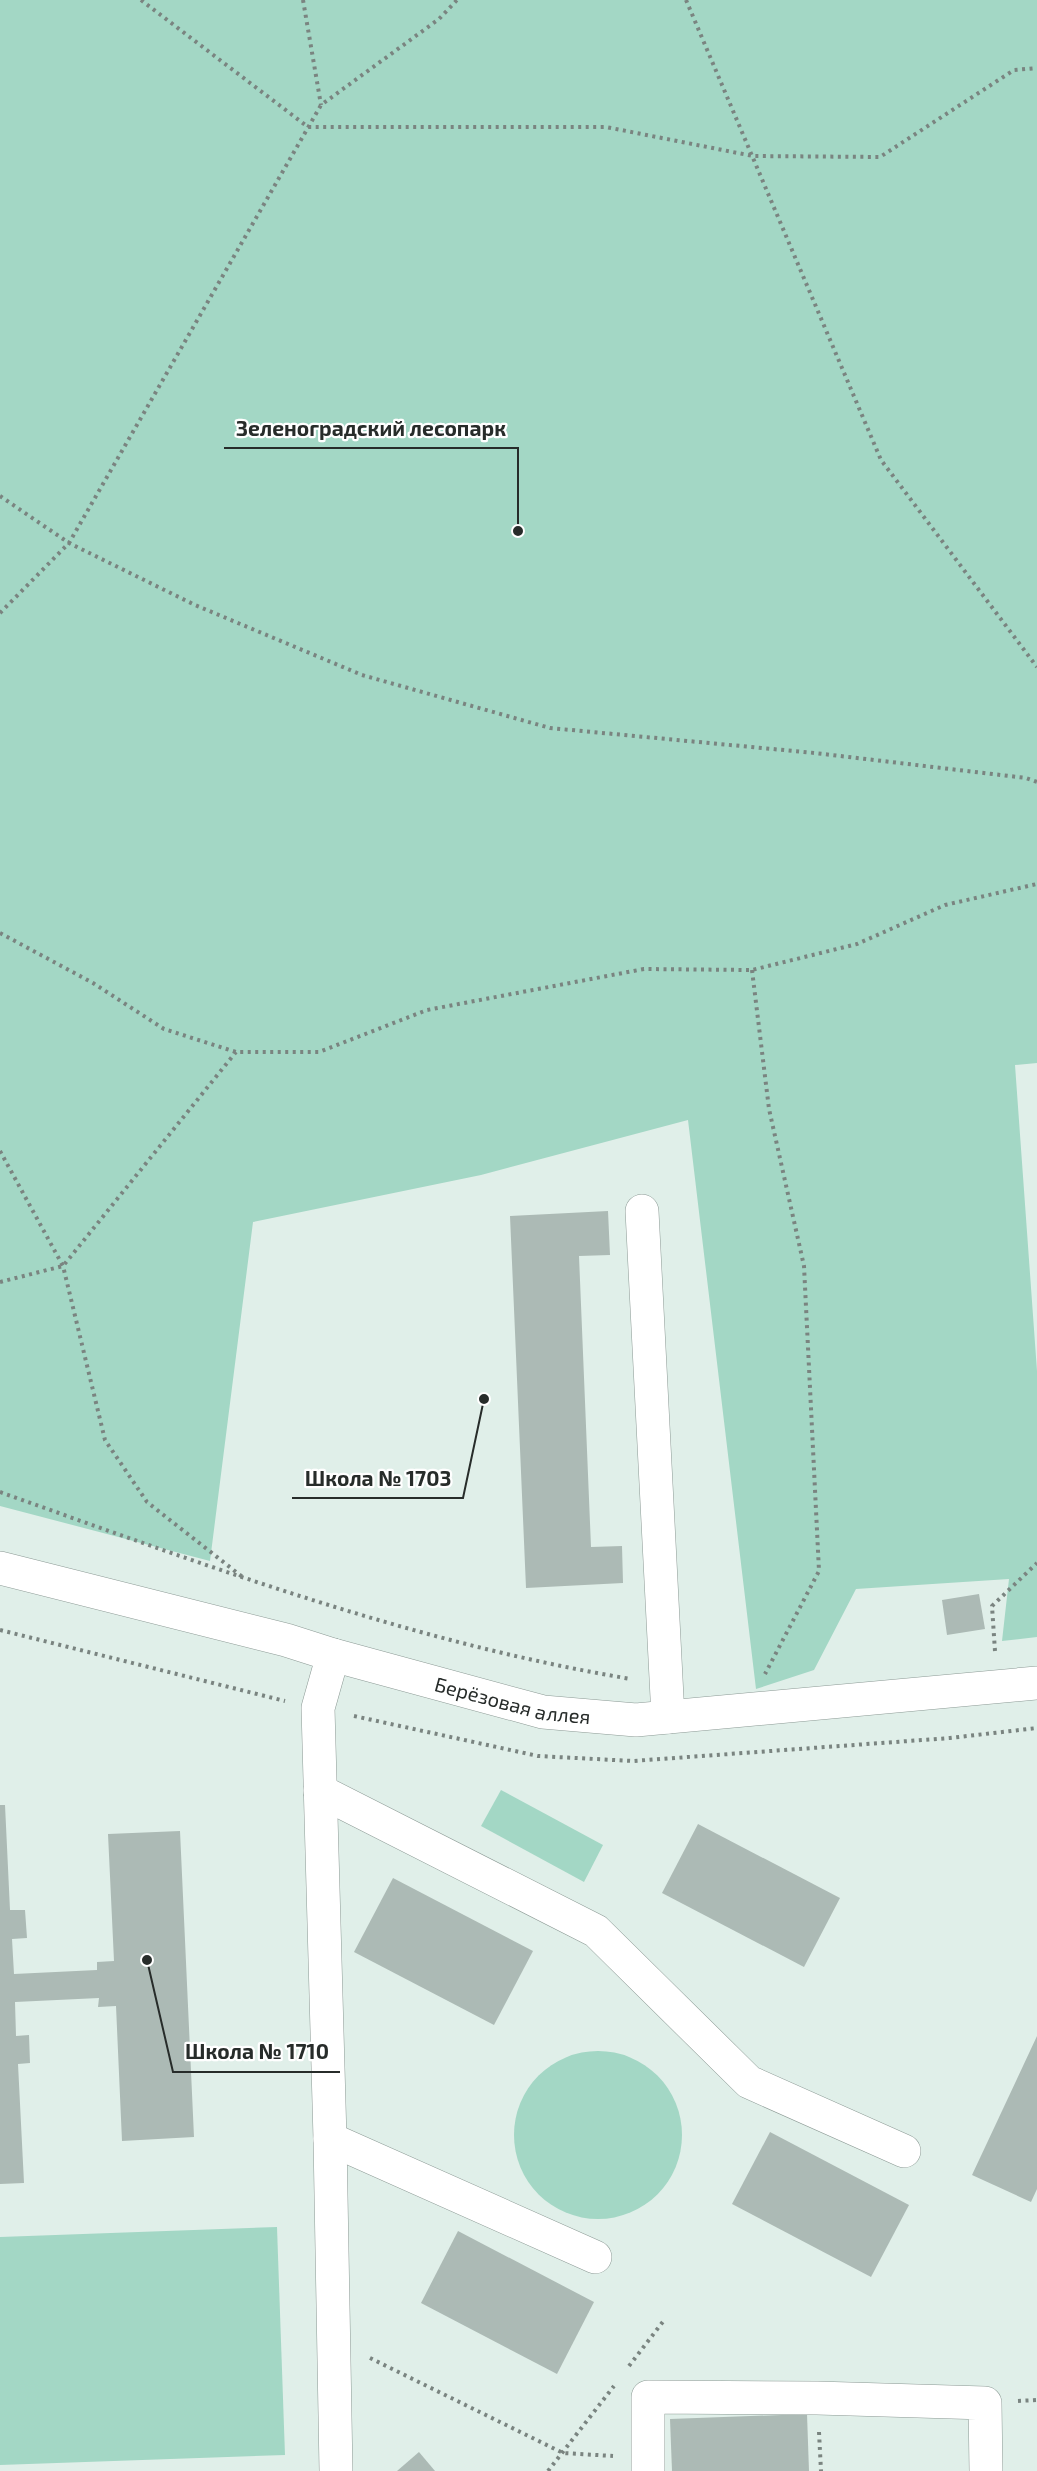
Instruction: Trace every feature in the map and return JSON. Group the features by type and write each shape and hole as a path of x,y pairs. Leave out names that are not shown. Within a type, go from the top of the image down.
{"street":[{"path":"642,1211 668,1718"},
{"name":"Берёзовая аллея","path":"0,1568 286,1640 543,1712 636,1720 1037,1683"},
{"path":"333,1655 318,1708 330,2139 336,2471"},
{"path":"320,1791 596,1930 749,2082 904,2151"},
{"path":"330,2139 595,2257"},
{"path":"648,2465 648,2397 817,2398 985,2403 986,2471"}],"path":[{"path":"141,0 308,127 606,127 753,156 880,157 1014,70 1037,68"},
{"path":"303,0 321,105"},
{"path":"0,613 69,543 321,105 439,19 457,0"},
{"path":"686,0 881,460 1037,667"},
{"path":"0,496 69,543 195,605 362,675 550,728 815,753 1026,778 1037,782"},
{"path":"0,933 93,983 164,1029 236,1052 319,1052 427,1010 644,969 752,970 857,944 945,905 1037,884"},
{"path":"752,970 769,1109 804,1266 819,1571 764,1675 774,1674"},
{"path":"0,1282 63,1266 236,1052"},
{"path":"0,1151 63,1266 105,1440 147,1502 248,1581"},
{"path":"0,1492 248,1581 395,1625 560,1667 638,1680 667,1678"},
{"path":"995,1651 992,1606 1037,1563"},
{"path":"0,1630 318,1708"},
{"path":"984,1652 1005,1650"},
{"path":"624,2372 665,2319"},
{"path":"334,2341 563,2453 648,2465"},
{"path":"548,2471 617,2381"}],"green space":[{"path":"0,0 1037,0 1037,1063 1015,1065 1037,1371 1037,1637 1002,1641 1009,1579 856,1589 814,1670 756,1689 688,1120 481,1175 253,1222 210,1561 0,1506"},
{"path":"501,1790 603,1845 584,1882 481,1826"},
{"path":"598,2051 614,2052 630,2057 658,2075 676,2103 681,2119 681,2151 676,2167 658,2195 630,2213 614,2218 598,2219 582,2218 566,2213 538,2195 520,2167 515,2151 514,2135 515,2119 520,2103 538,2075 566,2057 582,2052"},
{"path":"277,2227 285,2455 0,2465 0,2237"}],"building":[{"path":"608,1211 610,1255 579,1256 591,1547 622,1546 623,1583 526,1588 510,1216"},
{"path":"979,1594 985,1629 947,1635 942,1600"},
{"path":"0,1805 5,1805 10,1910 25,1910 27,1938 12,1939 14,1974 97,1970 97,1962 114,1961 108,1834 180,1831 194,2137 122,2141 116,2006 98,2007 99,1998 15,2002 16,2036 29,2035 30,2063 18,2064 24,2183 0,2184"},
{"path":"698,1824 840,1898 804,1967 662,1893"},
{"path":"393,1878 533,1951 494,2025 354,1952"},
{"path":"1037,2036 1037,2189 1031,2202 972,2175"},
{"path":"770,2132 909,2205 871,2277 732,2204"},
{"path":"458,2231 594,2302 557,2374 421,2303"},
{"path":"807,2414 809,2471 672,2471 670,2419"},
{"path":"419,2452 435,2471 397,2471"}],"place":[{"name":"Зеленоградский лесопарк","path":"518,531"},
{"name":"Школа № 1703","path":"484,1399"},
{"name":"Школа № 1710","path":"147,1960"}]}
